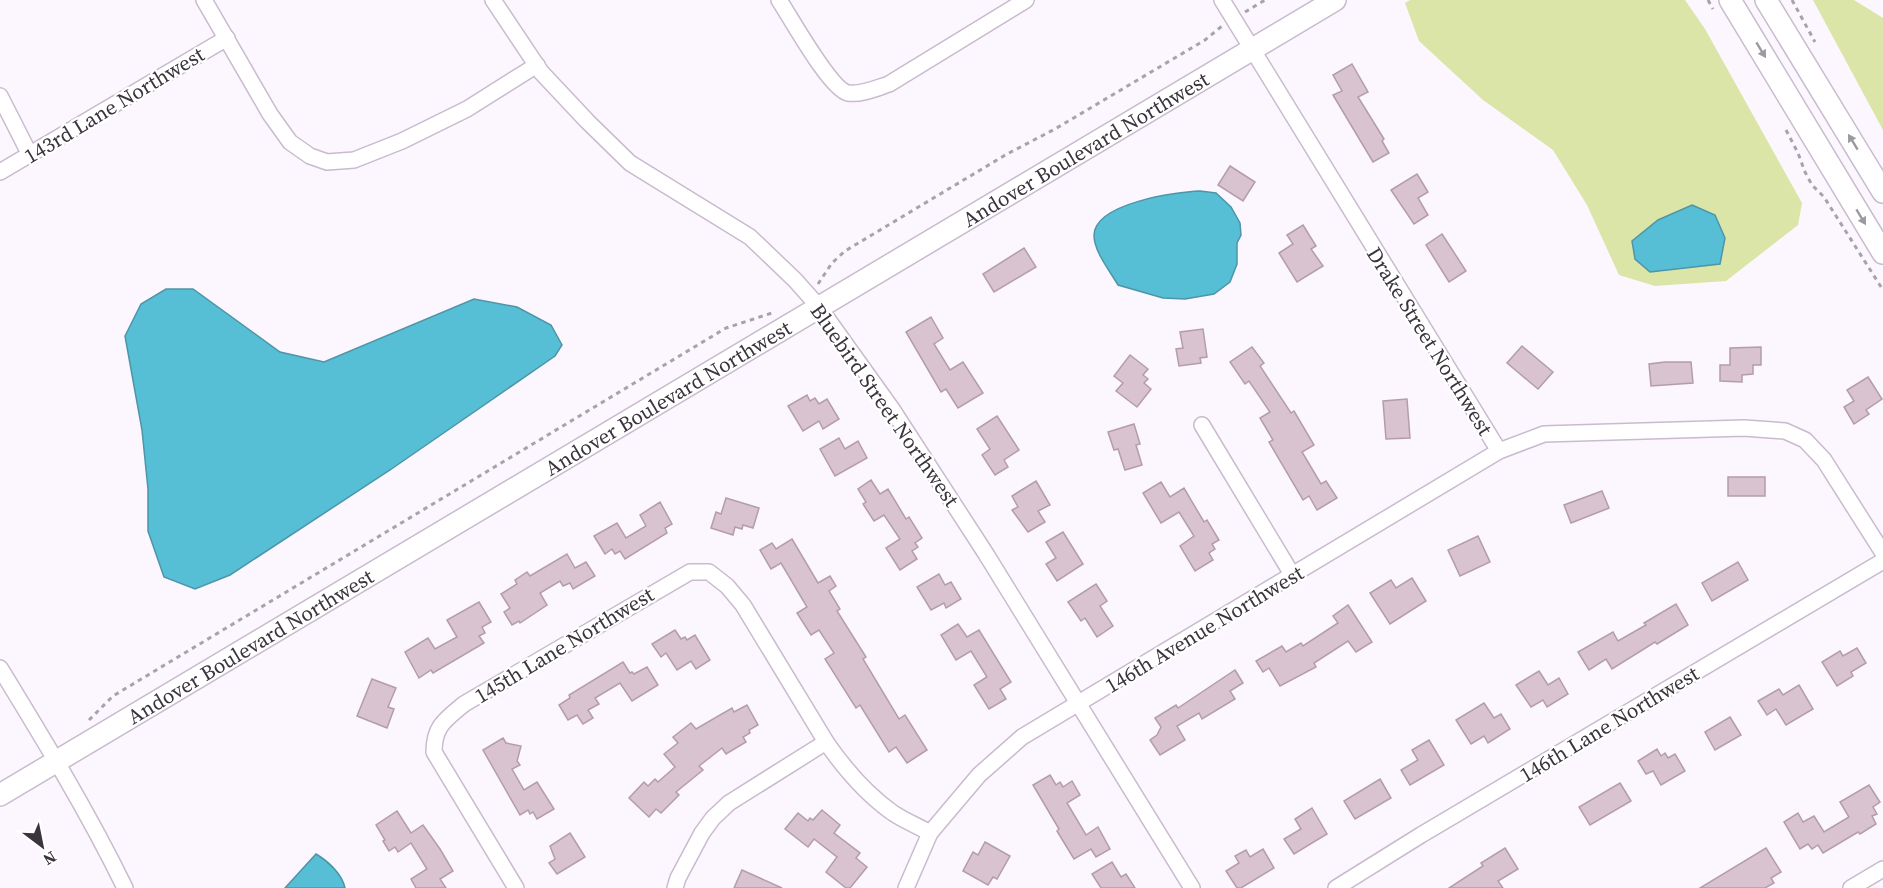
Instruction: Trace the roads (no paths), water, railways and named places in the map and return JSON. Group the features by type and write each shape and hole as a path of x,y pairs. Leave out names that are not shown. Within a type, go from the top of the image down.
{"street":[{"path":"204,0 270,114 290,142 310,156 327,162 354,160 402,141 467,109 537,64"},
{"name":"Bluebird Street Northwest","path":"492,0 537,64 587,121 630,163 750,237 795,280 819,307 892,409 986,554 1192,888"},
{"path":"779,0 829,79 849,93 865,92 889,84 1026,0"},
{"name":"Drake Street Northwest","path":"1222,0 1499,451 1544,434 1744,428 1785,431 1804,440 1824,460 1883,553"},
{"name":"Andover Boulevard Northwest","path":"0,795 1335,0"},
{"path":"1766,0 1883,192"},
{"path":"1724,7 1883,253"},
{"name":"143rd Lane Northwest","path":"0,172 227,38"},
{"path":"0,96 30,155"},
{"path":"1202,425 1293,576"},
{"name":"146th Avenue Northwest","path":"906,888 930,833 979,775 1022,737 1499,451"},
{"name":"146th Lane Northwest","path":"1336,888 1421,835 1883,561"},
{"name":"145th Lane Northwest","path":"516,888 434,752 434,740 440,725 464,704 690,572 709,572 727,586 743,605 826,742"},
{"path":"0,668 57,761 125,888"},
{"path":"675,888 702,833 713,818 729,803 826,742 868,793 894,813 930,833"},
{"path":"1851,888 1883,869"}],"water":[{"path":"1200,191 1216,193 1231,207 1240,223 1241,235 1237,243 1237,264 1230,282 1214,294 1185,299 1163,298 1118,285 1097,248 1094,235 1098,224 1108,215 1138,201"},
{"path":"1692,205 1715,215 1725,238 1720,264 1650,272 1635,259 1632,241 1658,220"},
{"path":"166,289 193,289 280,352 324,362 474,299 517,307 551,325 562,345 555,356 390,470 230,575 195,589 164,577 148,531 148,489 142,430 125,336 141,304"},
{"path":"316,854 334,868 345,888 285,888"}]}
